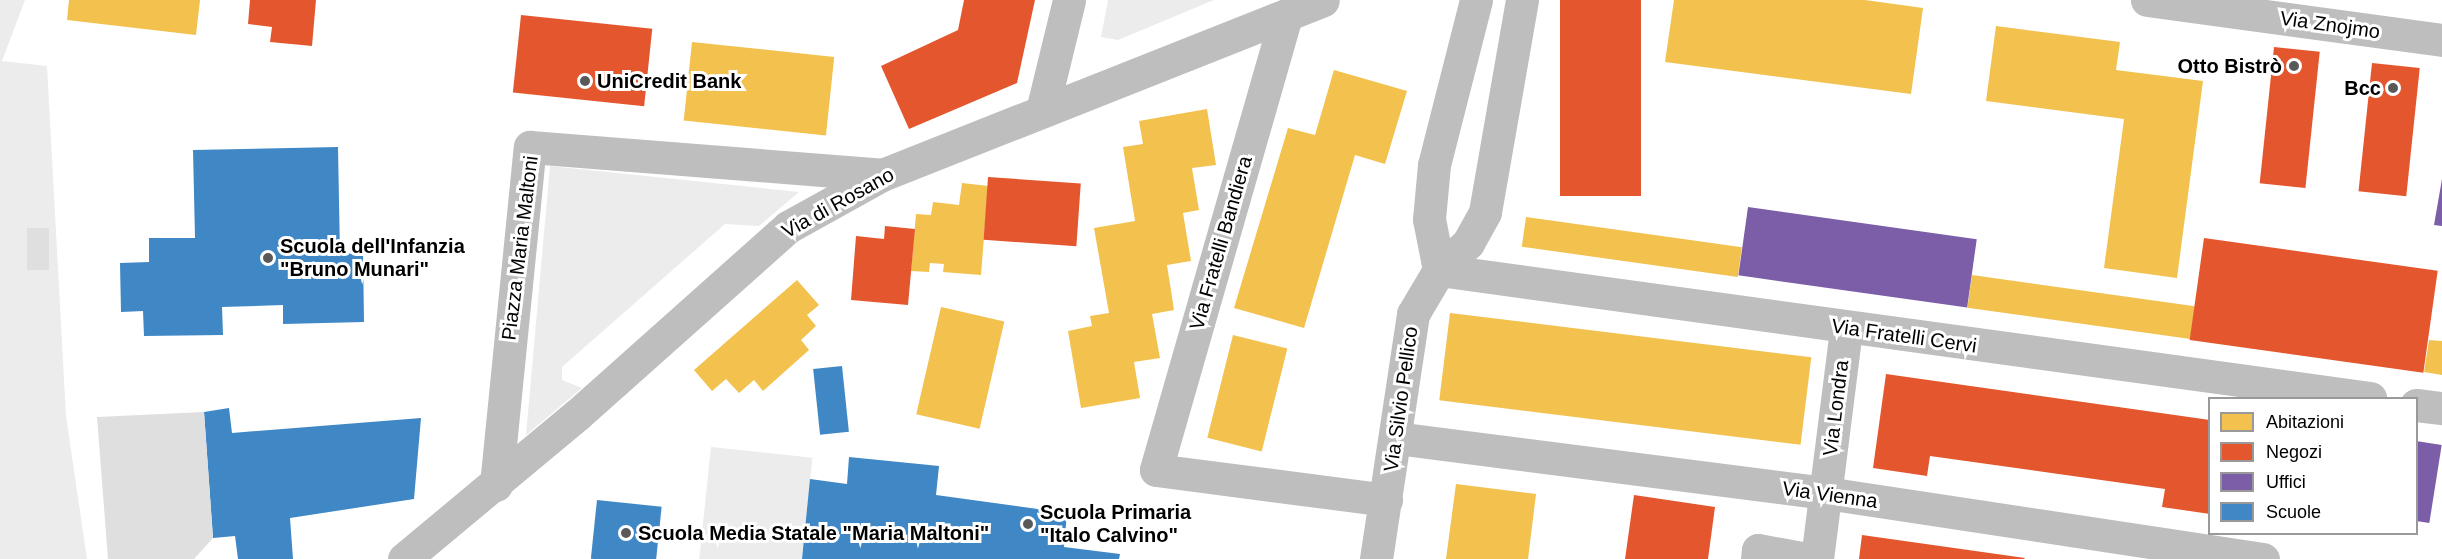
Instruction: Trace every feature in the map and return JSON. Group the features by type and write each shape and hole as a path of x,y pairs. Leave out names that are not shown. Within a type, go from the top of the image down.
{"street":[{"path":"1042,111 1070,0"},
{"name":"Via di Rosano","path":"404,559 495,485 788,227 882,175 1323,0"},
{"path":"1439,270 1429,219 1434,165 1476,0"},
{"name":"Via Silvio Pellico","path":"1376,559 1413,314 1439,270 1468,243 1485,212 1522,0"},
{"name":"Via Znojmo","path":"2147,0 2442,40"},
{"name":"Via Fratelli Bandiera","path":"1286,16 1156,470 1386,500"},
{"name":"Piazza Maria Maltoni","path":"495,485 530,147 882,175"},
{"name":"Via Fratelli Cervi","path":"1439,270 2274,392 2343,397"},
{"name":"Via Londra","path":"1817,559 1846,328"},
{"path":"2418,405 2442,408"},
{"name":"Via Vienna","path":"1396,438 2259,552"},
{"path":"1757,559 1758,550 1807,559"}],"shaded area":[{"path":"0,0 25,0 2,61 47,66 66,416 87,559 0,559"},
{"path":"1108,0 1214,0 1118,40 1101,37"},
{"path":"550,166 799,192 759,226 725,224 562,367 562,380 582,388 526,435"},
{"path":"711,447 812,458 802,559 699,559"}],"building: Abitazioni":[{"path":"69,0 200,0 196,35 67,20"},
{"path":"1674,0 1865,0 1923,8 1911,94 1665,62"},
{"path":"1996,26 2120,42 2116,70 2203,81 2177,278 2104,268 2124,119 1986,101"},
{"path":"692,42 834,57 826,136 684,121"},
{"path":"1334,70 1407,91 1385,164 1355,155 1304,328 1234,308 1288,128 1315,135"},
{"path":"1207,109 1216,165 1192,168 1199,210 1183,213 1191,261 1167,265 1174,310 1152,314 1160,358 1134,362 1140,398 1081,408 1068,331 1092,326 1090,316 1109,313 1094,228 1135,221 1123,147 1143,144 1139,121"},
{"path":"962,183 988,186 981,275 943,272 944,264 930,263 929,272 911,271 916,214 931,215 933,202 959,205"},
{"path":"1526,217 1742,247 1738,277 1522,247"},
{"path":"1972,275 2195,306 2190,339 1967,308"},
{"path":"797,280 819,305 807,315 816,326 801,340 809,350 763,391 754,380 739,393 726,379 712,391 694,370"},
{"path":"941,307 1004,322 980,429 916,414"},
{"path":"1450,313 1811,357 1801,445 1439,400"},
{"path":"1233,335 1287,349 1262,451 1207,438"},
{"path":"2429,340 2442,341 2442,375 2424,372"},
{"path":"1456,484 1536,494 1528,559 1446,559"}],"building: Negozi":[{"path":"250,0 316,0 312,46 270,42 272,27 248,24"},
{"path":"964,0 1035,0 1017,83 909,129 881,66 958,30"},
{"path":"1560,0 1641,0 1641,196 1560,196"},
{"path":"521,15 652,29 644,106 513,93"},
{"path":"2274,47 2320,52 2305,188 2260,183"},
{"path":"2372,63 2420,68 2406,196 2359,191"},
{"path":"988,177 1081,183 1076,246 984,240"},
{"path":"885,226 915,229 908,305 851,300 856,236 884,239"},
{"path":"2204,238 2438,271 2423,373 2190,340"},
{"path":"1886,374 2208,420 2208,514 2162,507 2165,489 1930,456 1927,476 1873,468"},
{"path":"1634,495 1715,507 1708,559 1625,559"},
{"path":"1862,535 2025,558 1859,559"}],"building: Uffici":[{"path":"2442,179 2442,226 2434,225"},
{"path":"1748,207 1977,239 1967,307 1738,275"},
{"path":"2418,441 2442,445 2429,523 2418,521"}],"building: Scuole":[{"path":"338,147 340,254 363,253 364,322 283,324 283,305 222,307 223,335 144,336 143,311 121,312 120,263 149,262 149,238 195,238 193,150"},
{"path":"842,366 849,432 820,435 813,369"},
{"path":"229,408 232,433 421,418 414,499 290,518 293,559 238,559 235,536 213,538 204,412"},
{"path":"849,457 939,466 936,495 1067,513 1064,547 1120,554 1119,559 802,559 810,479 847,484"},
{"name":"Scuola Media Statale \"Maria Maltoni\"","path":"597,500 662,507 656,559 591,559"}],"building: Altro":[{"path":"27,228 49,228 49,270 27,270"},
{"path":"204,412 213,538 194,559 108,559 97,417"}],"place":[{"name":"Otto Bistrò","path":"2294,66"},
{"name":"UniCredit Bank","path":"585,81"},
{"name":"Bcc","path":"2393,88"},
{"name":"Scuola dell'Infanzia \"Bruno Munari\"","path":"268,258"},
{"name":"Scuola Primaria \"Italo Calvino\"","path":"1028,524"},
{"name":"Scuola Media Statale \"Maria Maltoni\"","path":"626,533"}]}
